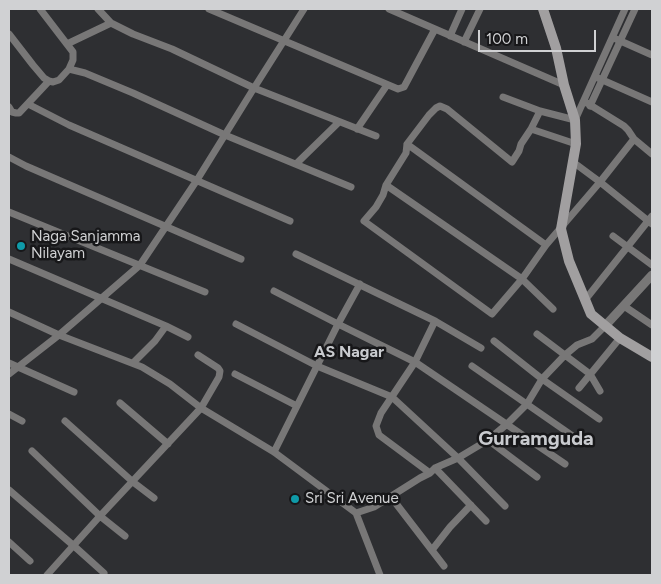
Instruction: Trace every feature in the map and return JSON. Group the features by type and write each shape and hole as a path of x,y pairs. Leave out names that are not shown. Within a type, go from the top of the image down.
{"main road":[{"path":"543,9 556,48 564,86 575,120 576,144 562,229 569,261 591,314 620,338 652,357"}],"street":[{"path":"10,39 44,78 49,81 59,80 70,70 73,52 40,9"},
{"path":"98,9 111,23 133,34 172,49 254,88 376,136"},
{"path":"209,9 398,89 404,87 435,29"},
{"path":"9,374 59,335 140,265 167,227 304,9"},
{"path":"389,9 564,86"},
{"path":"450,36 462,9"},
{"path":"464,42 480,9"},
{"path":"616,40 625,9"},
{"path":"503,98 540,111 575,120 587,104 616,40 635,9"},
{"path":"67,44 111,23"},
{"path":"616,40 652,55"},
{"path":"70,70 85,73 225,135 351,187"},
{"path":"599,78 652,102"},
{"path":"9,107 12,112 19,113 49,81"},
{"path":"357,129 387,84"},
{"path":"28,104 69,125 290,221"},
{"path":"587,104 624,126 634,139 652,154"},
{"path":"540,111 512,162 446,109 440,106 436,108 428,115 407,144 406,153 386,185 376,208 364,222 492,314 634,139"},
{"path":"296,164 339,122"},
{"path":"531,129 576,144"},
{"path":"407,144 546,246"},
{"path":"9,156 26,166 241,259"},
{"path":"573,162 651,220 585,300"},
{"path":"386,185 522,279 553,310"},
{"path":"9,212 205,292"},
{"path":"613,236 652,265"},
{"path":"296,254 435,321 481,348"},
{"path":"9,259 188,337"},
{"path":"356,512 374,507 420,478 488,440 526,404 542,379 576,345 592,340 652,275"},
{"path":"274,452 360,284"},
{"path":"274,291 415,362 565,464"},
{"path":"624,306 652,325"},
{"path":"9,312 59,335 142,367 170,384 201,408 274,452 356,512 380,575"},
{"path":"435,321 415,362 381,413 376,426 379,434 433,471 486,521"},
{"path":"236,324 317,366 392,397 458,458 504,506"},
{"path":"133,363 155,341 166,326"},
{"path":"537,334 590,374 600,391"},
{"path":"579,388 620,338"},
{"path":"494,341 542,379 599,419"},
{"path":"47,575 201,408 219,377 220,371 198,355"},
{"path":"9,363 74,392"},
{"path":"472,366 580,441"},
{"path":"235,374 296,406"},
{"path":"120,403 168,444"},
{"path":"9,414 22,421"},
{"path":"65,421 133,482 154,498"},
{"path":"488,440 537,477"},
{"path":"32,452 100,516 125,536"},
{"path":"10,495 74,546 104,573"},
{"path":"391,497 444,566"},
{"path":"432,550 450,526 471,505"},
{"path":"9,542 30,561"}],"place":[{"name":"Naga Sanjamma Nilayam","path":"21,246"},
{"name":"Sri Sri Avenue","path":"295,499"}],"district":[{"name":"AS Nagar","path":"349,352"},
{"name":"Gurramguda","path":"536,439"}]}
